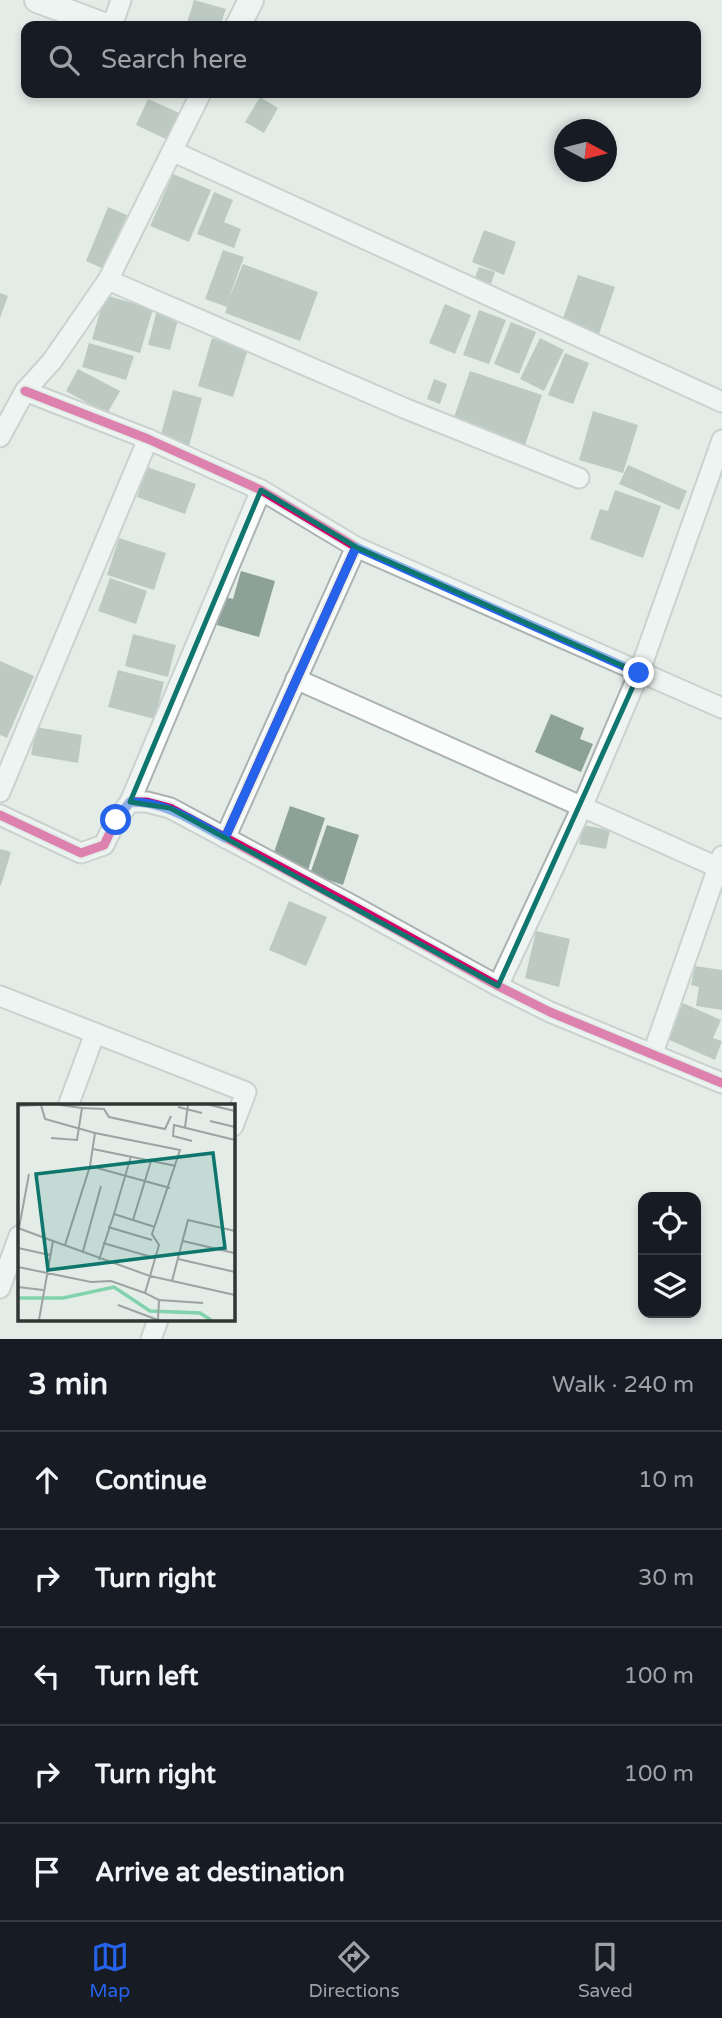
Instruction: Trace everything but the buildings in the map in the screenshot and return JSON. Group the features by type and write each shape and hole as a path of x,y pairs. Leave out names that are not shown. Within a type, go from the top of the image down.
{"street":[{"path":"37,0 93,21"},
{"path":"114,21 121,0"},
{"path":"240,21 251,0"},
{"path":"0,437 25,391 52,361 108,280 198,98"},
{"path":"172,151 722,402"},
{"path":"108,280 404,408 579,478"},
{"path":"25,391 148,439 261,490 356,547 722,708"},
{"path":"0,792 148,439"},
{"path":"498,986 582,807 639,673 722,440"},
{"path":"0,816 81,853 104,845 116,820 130,802 261,490"},
{"path":"225,838 356,547"},
{"path":"296,679 582,807 720,861 653,1054"},
{"path":"130,802 147,802 170,808 550,1012 722,1083"},
{"path":"0,996 246,1092 234,1123"},
{"path":"69,1104 95,1033"},
{"path":"0,1287 18,1239"},
{"path":"150,1339 157,1322"}],"highlighted area":[{"path":"261,490 356,547 639,673 498,986 170,808 130,802"}],"cycle path":[{"path":"25,391 148,439 261,490 356,547 225,838"},
{"path":"0,815 81,853 104,845 116,820 130,802 147,802 170,808 550,1012 722,1083"}],"route":[{"path":"116,820 130,802 147,802 170,808 225,838 356,547 639,673"}]}
